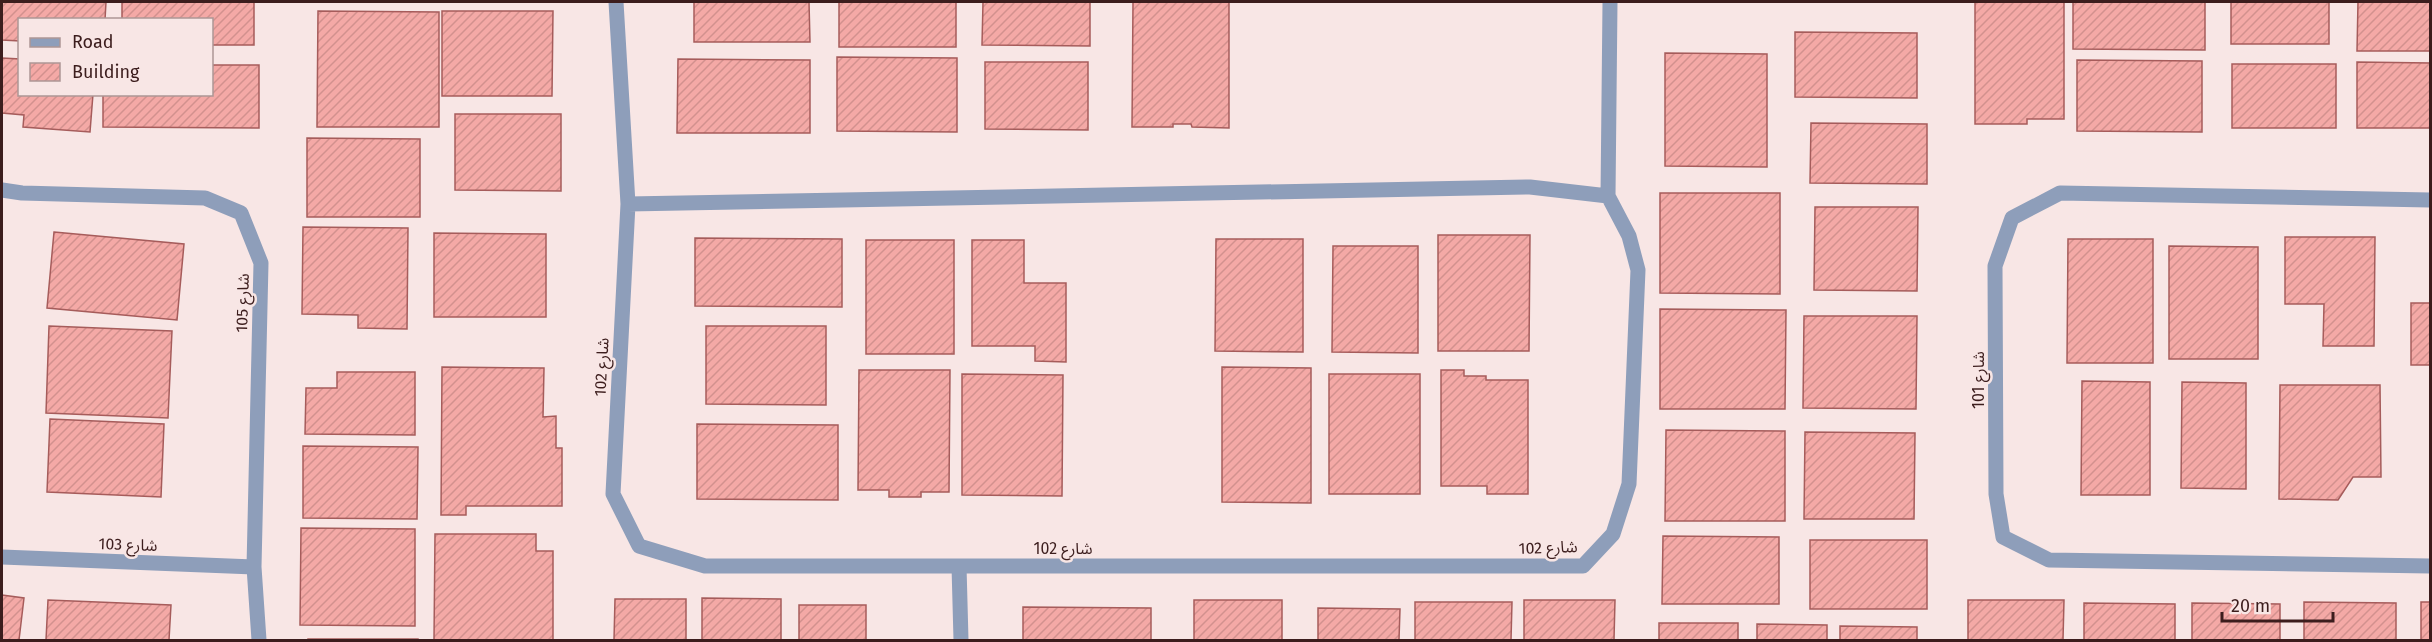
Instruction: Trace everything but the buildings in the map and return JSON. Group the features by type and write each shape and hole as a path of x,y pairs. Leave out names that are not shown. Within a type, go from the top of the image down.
{"street":[{"name":"شارع 102","path":"616,2 628,204 613,494 639,546 705,566 1583,566 1613,534 1629,484 1638,270 1629,236 1608,196"},
{"path":"628,204 1530,188 1608,196 1610,2"},
{"name":"شارع 105","path":"2,190 22,193 205,198 241,213 261,263 254,567 259,640"},
{"name":"شارع 101","path":"2430,200 2060,193 2012,218 1995,266 1996,494 2004,537 2049,560 2430,566"},
{"name":"شارع 103","path":"2,558 254,567"},
{"path":"959,567 961,640"}]}
